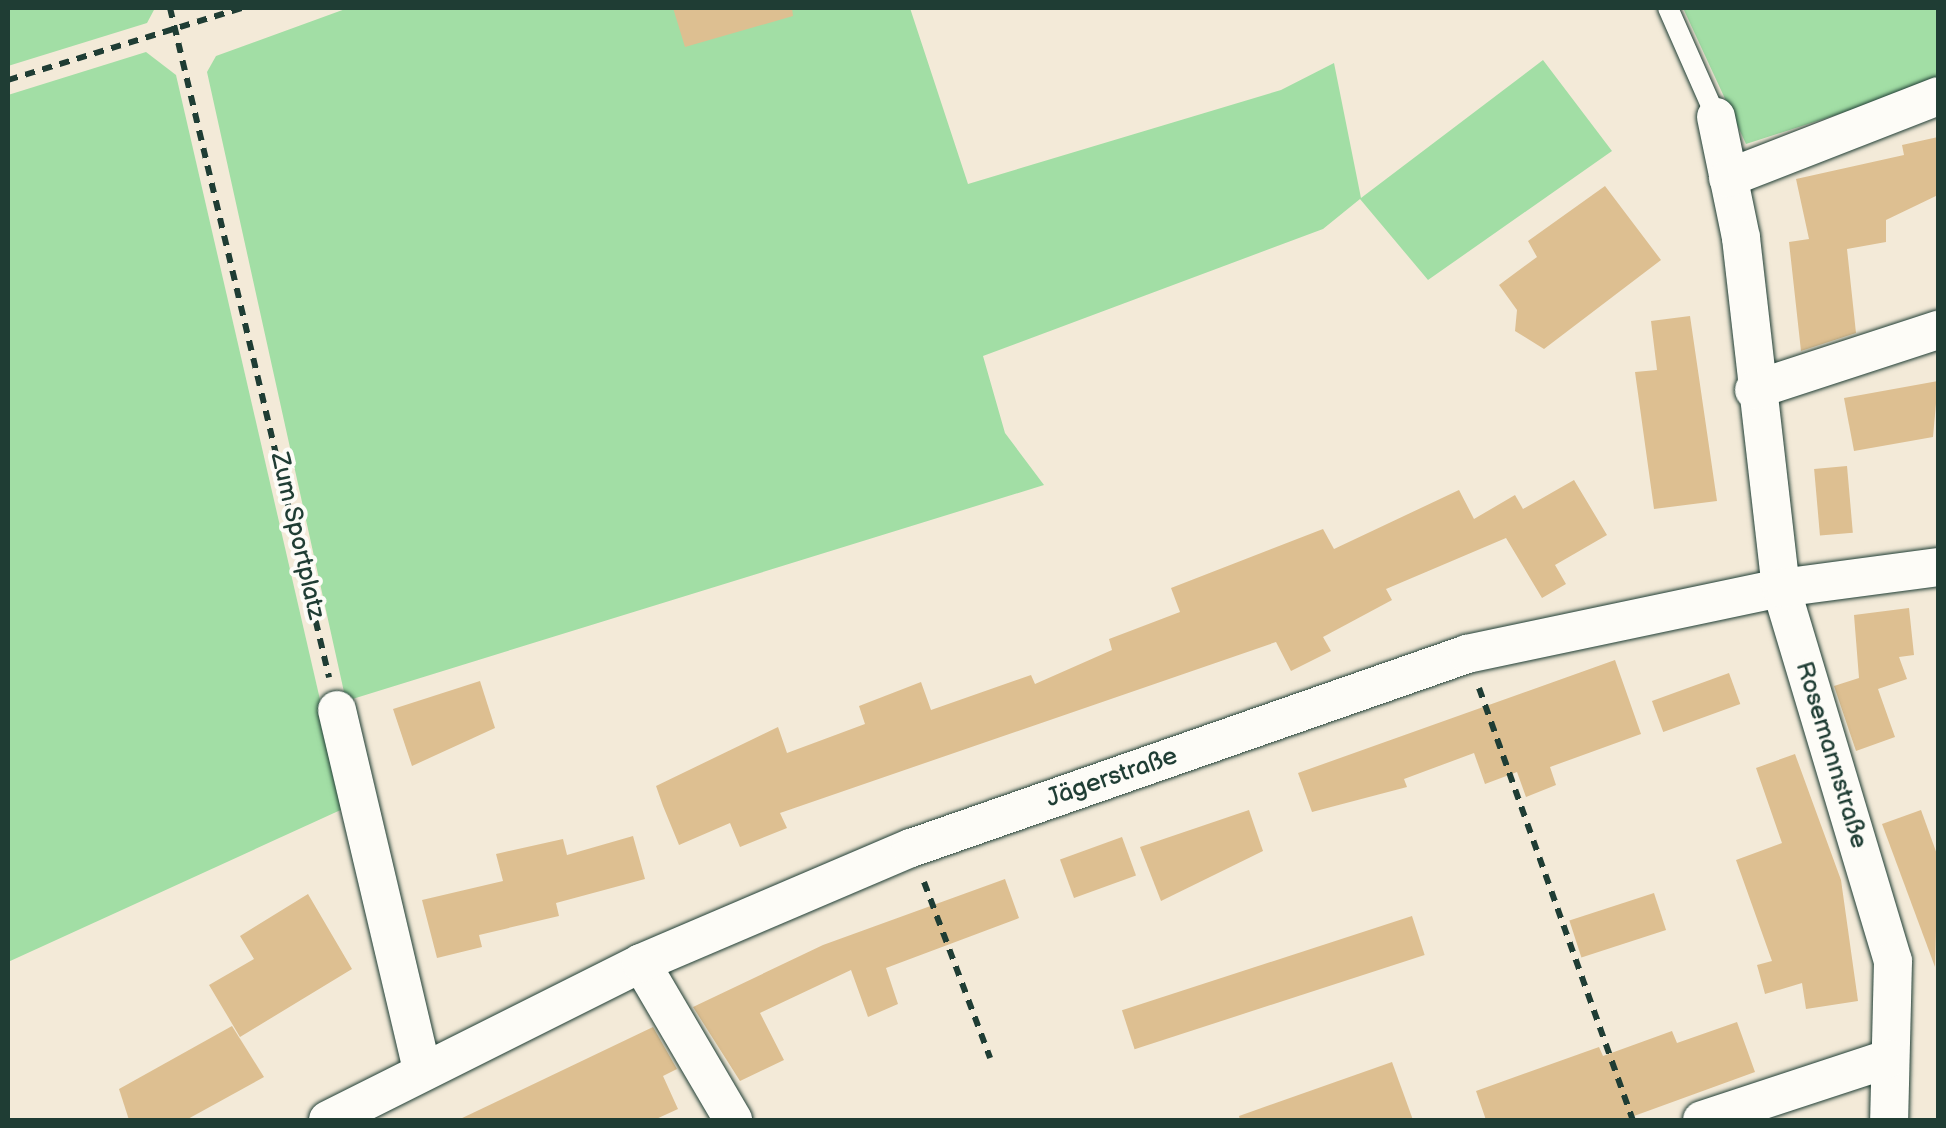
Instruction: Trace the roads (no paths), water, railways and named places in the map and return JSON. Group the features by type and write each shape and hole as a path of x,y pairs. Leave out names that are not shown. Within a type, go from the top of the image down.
{"street":[{"path":"1728,178 1938,96"},
{"name":"Rosemannstraße","path":"1716,117 1728,178 1781,588 1893,961 1889,1120"},
{"path":"1754,390 1938,330"},
{"name":"Jägerstraße","path":"328,1120 421,1066 641,962 911,848 1467,654 1781,588 1938,567"},
{"path":"337,710 421,1066"},
{"path":"641,962 733,1120"},
{"path":"1702,1120 1888,1059"}],"lane":[{"path":"1668,8 1716,117"}]}
